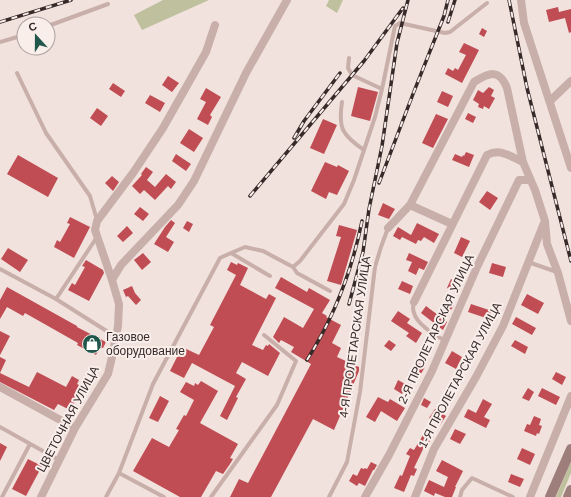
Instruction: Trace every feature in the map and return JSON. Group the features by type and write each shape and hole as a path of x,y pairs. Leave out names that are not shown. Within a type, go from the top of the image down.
{"main road":[{"path":"550,497 571,449"},
{"path":"568,497 571,490"}],"street":[{"path":"112,280 121,266 178,205 194,181 246,73 287,0"},
{"path":"521,0 524,23 571,168"},
{"path":"97,221 133,173 163,128 206,52 215,25"},
{"name":"4-Я ПРОЛЕТАРСКАЯ УЛИЦА","path":"388,228 410,205 474,82 491,73 495,74 504,81 507,88 523,162"},
{"path":"550,101 571,81"},
{"path":"414,302 487,154 494,151 499,151 523,162 545,221 547,244 558,273 571,322"},
{"name":"2-Я ПРОЛЕТАРСКАЯ УЛИЦА","path":"365,497 418,399 477,267 519,180 530,180"},
{"path":"410,205 452,224"},
{"name":"ЦВЕТОЧНАЯ УЛИЦА","path":"41,497 75,428 108,374 116,337 119,304 95,230 97,221"},
{"name":"1-Я ПРОЛЕТАРСКАЯ УЛИЦА","path":"415,497 434,449 476,377 503,326 545,221"},
{"path":"0,387 75,428"},
{"path":"530,497 571,396"}],"lane":[{"path":"293,267 308,251 344,204 354,180 375,117 395,26 400,23 445,33 450,32 487,3"},
{"path":"56,23 108,4"},
{"path":"0,42 16,37"},
{"path":"348,58 348,68 352,75 382,89"},
{"path":"17,74 46,133 90,196 97,221"},
{"path":"342,102 340,117 344,133 364,150"},
{"name":"4-Я ПРОЛЕТАРСКАЯ УЛИЦА","path":"329,497 347,462 360,392 375,267 388,228"},
{"path":"56,299 97,236"},
{"path":"106,497 119,473 153,384 220,258 245,247 263,250 330,291"},
{"path":"231,253 270,276"},
{"path":"528,262 558,273"},
{"path":"0,269 56,299 116,337"},
{"path":"414,302 412,307 417,319 428,330 445,340"},
{"path":"212,497 277,406 296,361 264,335"},
{"path":"0,427 59,460"},
{"path":"2,497 30,444"},
{"path":"119,473 164,497"},
{"path":"460,497 462,490 472,478 513,497"}],"green space":[{"path":"163,0 209,0 142,30 134,15"},
{"path":"329,0 343,0 337,13 326,6"},
{"path":"571,461 571,473 561,497 556,497"}],"building":[{"path":"558,7 559,12 571,9 571,32 569,33 565,18 549,22 546,10"},
{"path":"482,28 487,31 484,37 479,34"},
{"path":"464,43 479,50 462,83 445,74 448,68 453,71 455,68 458,70 466,55 459,52"},
{"path":"168,76 179,83 172,92 162,85"},
{"path":"113,83 125,91 121,97 109,89"},
{"path":"358,87 378,92 370,121 351,116"},
{"path":"489,87 494,90 491,96 495,98 489,109 484,106 483,109 478,107 479,104 473,100 478,90 483,93"},
{"path":"206,88 221,97 210,115 212,117 208,125 197,119 206,102 200,99"},
{"path":"442,91 453,96 448,107 437,102"},
{"path":"150,95 165,103 160,112 145,103"},
{"path":"97,108 108,116 101,126 90,118"},
{"path":"468,113 476,117 473,123 465,119"},
{"path":"436,114 448,119 433,148 422,143"},
{"path":"323,119 337,125 324,154 310,148"},
{"path":"189,129 203,138 194,152 180,143"},
{"path":"466,152 474,155 469,167 452,160 455,154 462,157"},
{"path":"176,154 191,164 186,171 172,161"},
{"path":"18,155 58,178 48,197 7,174"},
{"path":"325,162 337,167 338,165 349,171 337,195 329,192 326,199 311,191"},
{"path":"146,167 153,172 147,180 155,187 166,174 176,182 171,189 168,186 155,200 144,190 140,194 132,186 142,175 141,174"},
{"path":"112,176 119,182 113,191 105,183"},
{"path":"487,191 498,198 490,210 479,202"},
{"path":"383,203 395,209 389,219 378,215"},
{"path":"140,207 149,214 143,221 134,214"},
{"path":"70,217 90,227 74,258 54,247 57,240 60,242 70,224 67,223"},
{"path":"171,220 175,223 166,237 174,242 168,252 154,244"},
{"path":"187,221 193,224 189,232 183,228"},
{"path":"417,223 439,234 434,243 424,237 421,241 418,240 416,244 402,237 400,240 393,236 398,227 411,235"},
{"path":"339,225 357,230 341,285 327,281 341,237 336,236"},
{"path":"127,226 133,233 123,242 117,236"},
{"path":"461,237 470,241 462,257 454,253"},
{"path":"8,248 28,260 20,272 1,259"},
{"path":"143,253 151,262 142,270 134,260"},
{"path":"409,253 428,262 424,270 419,268 416,275 408,271 412,262 406,260"},
{"path":"86,260 103,270 104,273 89,301 68,290 72,283 75,285 85,267 82,266"},
{"path":"231,262 237,265 238,263 248,268 240,285 266,299 269,294 276,298 252,345 263,350 266,345 268,346 269,344 280,353 268,376 242,362 236,373 246,379 236,397 238,398 227,420 220,416 235,386 192,363 184,378 170,371 182,347 199,355 214,327 210,325 236,275 227,270"},
{"path":"492,263 506,267 503,277 489,273"},
{"path":"281,277 307,292 309,288 330,300 322,313 327,316 326,317 341,325 332,343 341,348 337,357 359,367 359,371 334,430 313,419 271,497 230,497 239,479 248,483 311,364 291,352 294,347 281,340 279,343 273,337 284,317 303,328 314,309 275,288"},
{"path":"451,279 462,285 458,293 447,288"},
{"path":"402,281 413,286 410,294 398,289"},
{"path":"132,286 135,293 141,300 136,305 128,296 126,297 123,290"},
{"path":"7,287 106,342 103,348 100,347 96,355 25,313 23,316 7,307 0,319 0,300"},
{"path":"527,294 544,303 538,314 521,305"},
{"path":"446,300 454,305 445,320 447,322 443,330 421,313 426,306 438,315"},
{"path":"471,304 492,311 489,319 468,312"},
{"path":"398,311 410,319 407,323 422,333 416,343 406,336 409,333 391,321"},
{"path":"516,317 536,328 532,335 512,324"},
{"path":"0,331 10,336 0,355"},
{"path":"389,340 396,345 391,351 384,346"},
{"path":"515,340 528,347 525,354 511,346"},
{"path":"452,351 462,357 456,369 445,363"},
{"path":"0,357 6,360 0,373"},
{"path":"417,362 425,367 419,377 411,372"},
{"path":"37,372 66,387 72,376 79,380 77,384 83,387 70,410 58,404 54,410 0,382 0,373 29,387"},
{"path":"556,372 566,377 562,385 552,379"},
{"path":"398,380 407,385 402,394 394,389"},
{"path":"201,381 218,391 200,423 238,444 230,458 233,459 230,464 223,474 216,471 201,497 180,497 133,471 152,438 169,447 179,430 176,429 184,415 186,416 194,400 180,392 186,382 194,386 195,383 198,385"},
{"path":"528,388 534,392 529,401 522,398"},
{"path":"542,388 560,397 556,405 538,396"},
{"path":"160,396 169,401 158,422 149,418"},
{"path":"378,397 388,402 390,399 405,408 397,421 381,411 375,422 366,417"},
{"path":"424,398 431,402 427,408 421,405"},
{"path":"483,399 492,404 484,417 490,420 486,428 464,417 468,409 476,413"},
{"path":"435,409 446,416 440,425 429,418"},
{"path":"534,416 541,419 539,425 542,426 539,434 537,433 536,436 524,431 527,424 530,425"},
{"path":"455,429 466,434 460,444 450,439"},
{"path":"423,435 431,439 427,446 425,445 414,468 417,469 414,476 411,475 404,492 394,488 400,475 402,476 410,456 406,454 410,448 414,450"},
{"path":"0,443 7,447 0,461"},
{"path":"522,448 535,454 530,465 517,459"},
{"path":"28,459 42,466 26,496 12,489"},
{"path":"442,460 463,471 452,497 445,497 435,493 434,496 424,491 429,480 444,487 448,477 436,471"},
{"path":"371,462 377,465 365,486 359,483 357,486 349,481 353,474 357,476 361,468 367,469"},
{"path":"511,474 524,479 520,487 508,482"}],"railway":[{"path":"0,22 71,0"},
{"path":"349,304 363,252 369,209 382,146 397,43 408,0"},
{"path":"379,183 444,16 448,0"},
{"path":"448,22 455,0"},
{"path":"509,0 527,88 571,261"},
{"path":"250,196 364,61 403,8"},
{"path":"294,138 304,121 340,73"},
{"path":"307,360 326,327 341,293 353,258 362,221"}],"place":[{"name":"Газовое оборудование","path":"92,344"}]}
